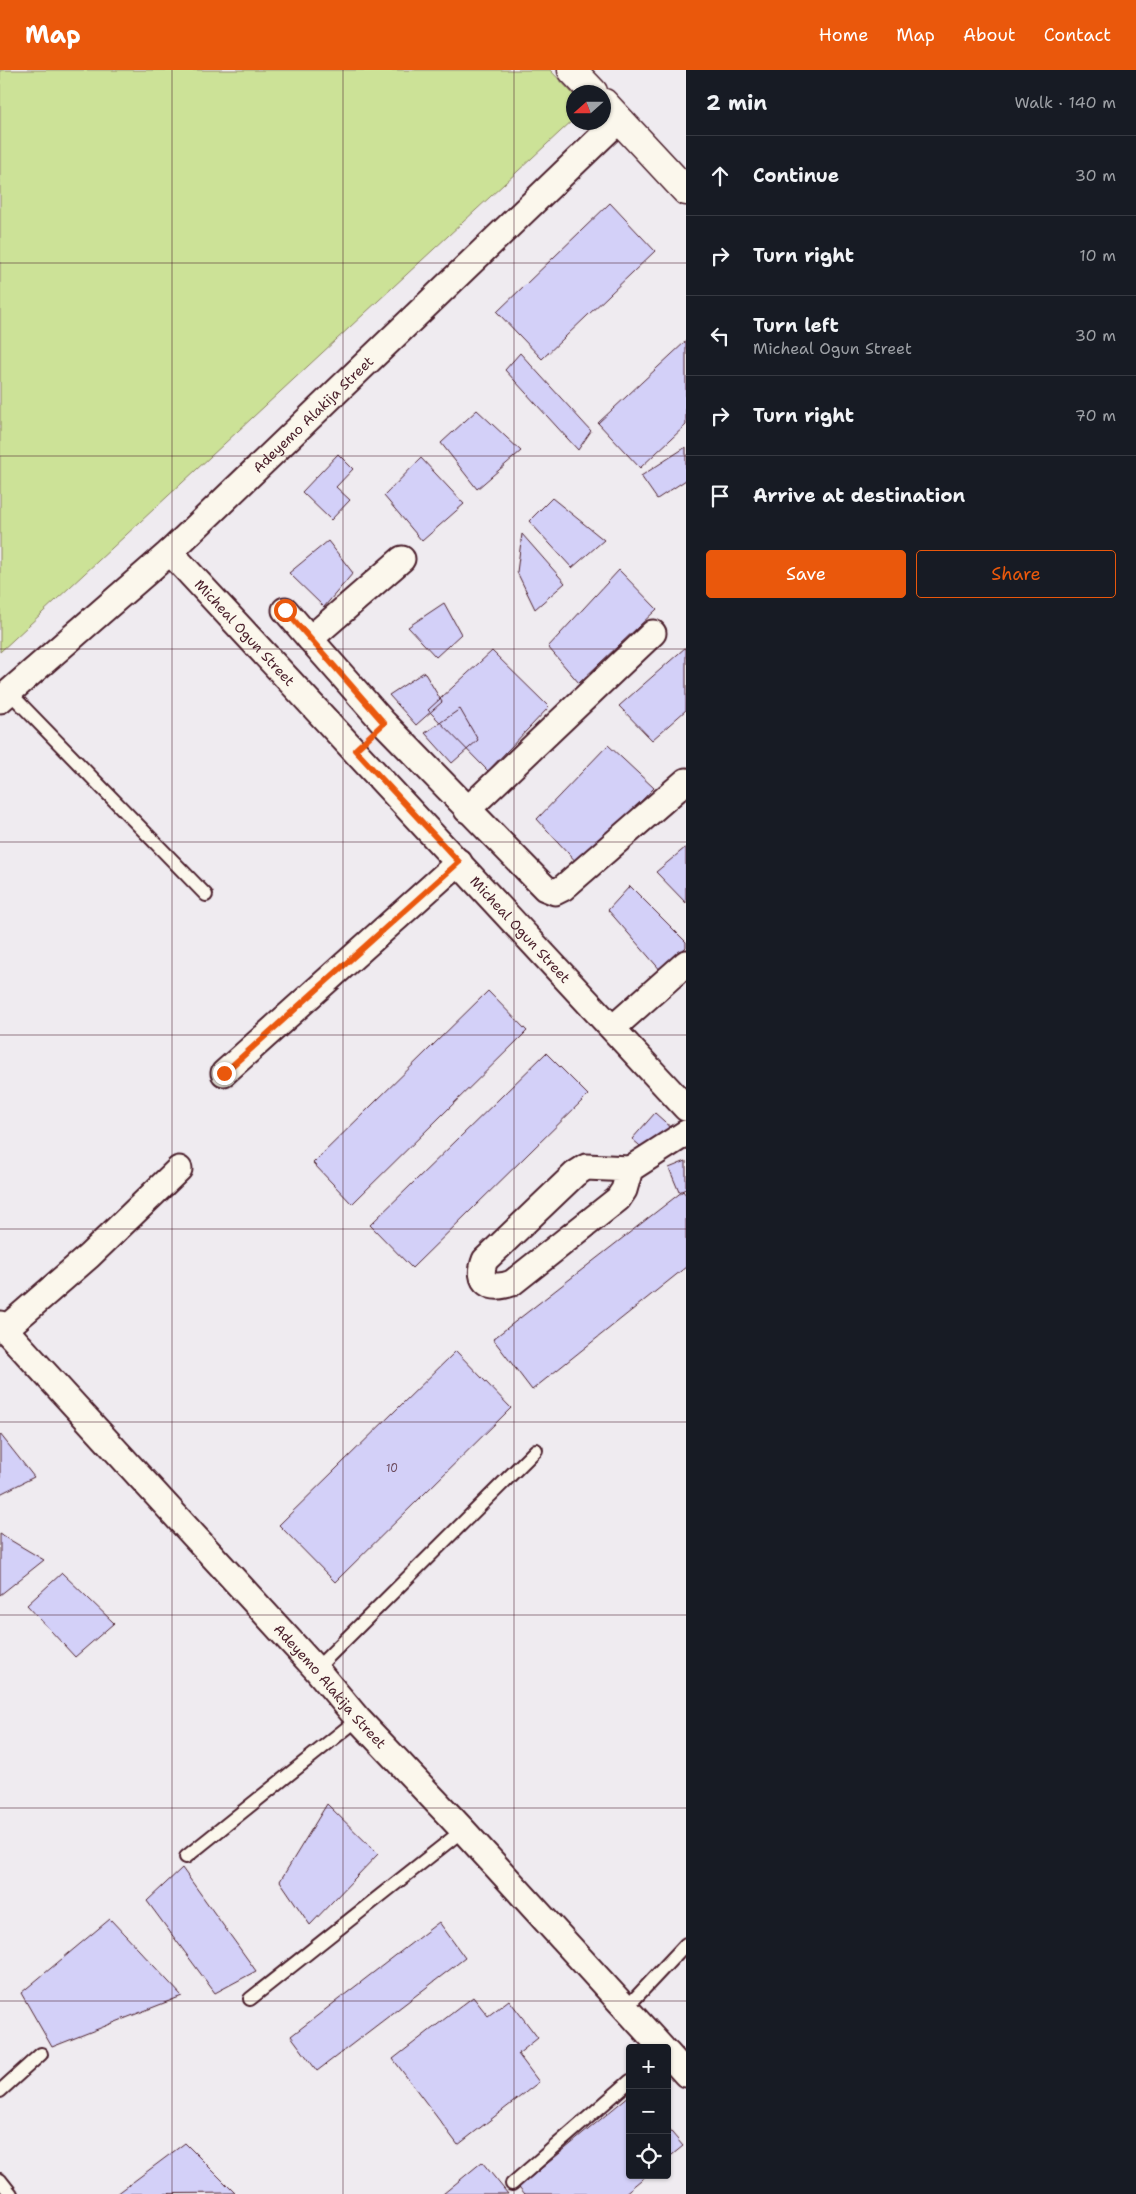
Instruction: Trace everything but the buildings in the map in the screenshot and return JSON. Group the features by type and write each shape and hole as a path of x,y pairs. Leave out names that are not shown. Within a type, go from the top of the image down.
{"street":[{"path":"572,70 586,85"},
{"path":"611,112 686,192"},
{"name":"Adeyemo Alakija Street","path":"5,696 170,552 593,130"},
{"name":"Micheal Ogun Street","path":"170,552 686,1108"},
{"path":"310,639 402,559"},
{"path":"285,610 384,723 545,888 555,892 576,878 686,781"},
{"path":"468,810 653,632"},
{"path":"355,750 384,723"},
{"path":"224,1073 459,862"},
{"path":"613,1028 686,963"},
{"path":"630,1169 624,1190 618,1199 512,1283 496,1287 488,1284 482,1278 481,1270 485,1260 575,1174 586,1167 630,1169 686,1133"},
{"path":"2,1327 89,1256 179,1169"},
{"name":"Adeyemo Alakija Street","path":"2,1327 316,1669 358,1719 463,1830 658,2044"},
{"path":"671,2057 686,2074"}],"lane":[{"path":"5,696 206,895"},
{"path":"316,1669 536,1450"},
{"path":"186,1857 358,1719"},
{"path":"250,1999 463,1830"},
{"path":"626,2008 686,1944"},
{"path":"0,2091 42,2054"},
{"path":"512,2184 626,2084"},
{"path":"0,2180 11,2194"}],"green space":[{"path":"0,70 550,70 566,87 566,126 0,652"}],"route":[{"path":"224,1073 459,862 355,750 384,723 285,610"}]}
